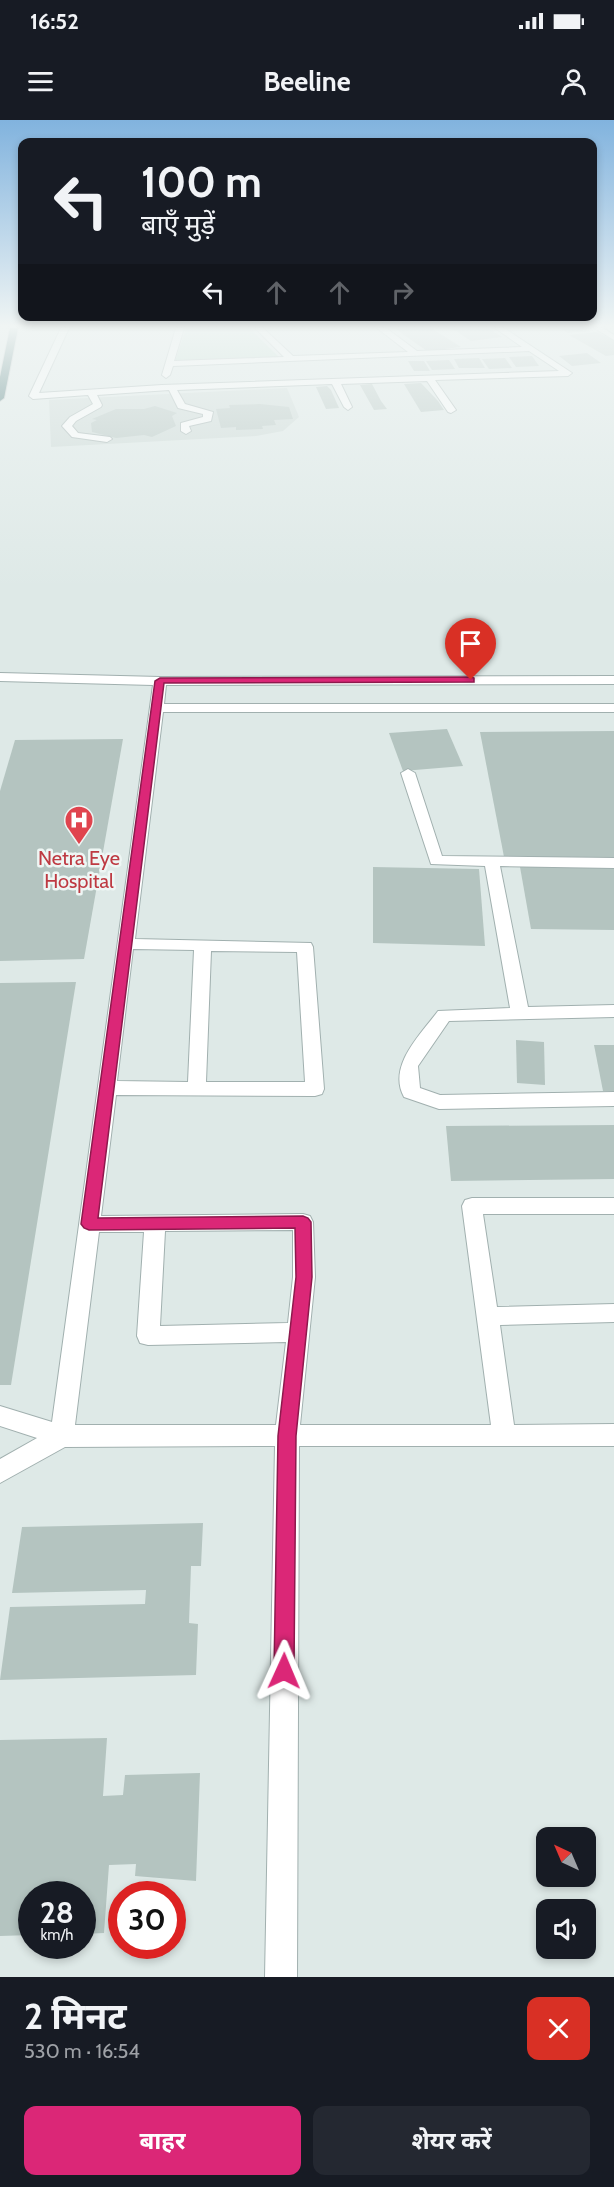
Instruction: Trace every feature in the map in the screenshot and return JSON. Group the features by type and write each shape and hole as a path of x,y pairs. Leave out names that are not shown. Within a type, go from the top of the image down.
{"street":[{"path":"81,415 73,419 68,426 75,435 107,439"},
{"path":"186,432 184,425 208,419 208,415"},
{"path":"0,677 158,694 614,692"},
{"path":"158,694 614,680"},
{"path":"0,689 614,708"},
{"path":"62,1436 158,694"},
{"path":"408,772 436,861 614,863"},
{"path":"492,863 520,1013"},
{"path":"107,1088 315,1089 305,947 125,944"},
{"path":"197,1088 203,945"},
{"path":"614,1011 444,1015 409,1065 411,1092 439,1102 614,1099"},
{"path":"504,1434 472,1206 614,1206"},
{"path":"155,1222 148,1336 298,1332"},
{"path":"89,1224 303,1222 304,1277 287,1436 280,1977"},
{"path":"489,1316 614,1313"},
{"path":"0,1416 62,1436 614,1435"},
{"path":"0,1472 62,1436"}],"shaded area":[{"path":"50,415 298,415 299,417 283,431 256,436 51,447"}],"building":[{"path":"102,415 174,415 172,416 176,426 152,437 144,435 116,438 92,432 91,423 97,420 92,419"},
{"path":"217,415 292,415 293,419 274,420 276,425 262,426 263,429 221,428"},
{"path":"447,729 463,766 403,771 389,733"},
{"path":"614,731 614,861 505,862 480,732"},
{"path":"123,739 84,959 0,961 0,791 15,740"},
{"path":"373,867 479,869 485,946 373,943"},
{"path":"520,867 614,867 614,930 531,929"},
{"path":"76,982 11,1385 0,1385 0,983"},
{"path":"516,1040 544,1042 545,1085 517,1083"},
{"path":"594,1045 614,1045 614,1091 603,1091"},
{"path":"614,1125 614,1179 451,1181 446,1126"},
{"path":"203,1523 201,1566 191,1566 189,1623 198,1624 196,1675 0,1680 10,1607 145,1604 146,1590 12,1593 22,1527"},
{"path":"107,1738 103,1796 123,1795 125,1775 200,1773 196,1881 135,1876 136,1864 109,1865 104,1933 96,1933 96,1881 18,1881 18,1935 0,1936 0,1740"}],"place":[{"name":"Netra Eye Hospital","path":"79,846"}],"route":[{"path":"284,1671 287,1436 304,1277 303,1222 89,1224 160,681 471,680"}]}
